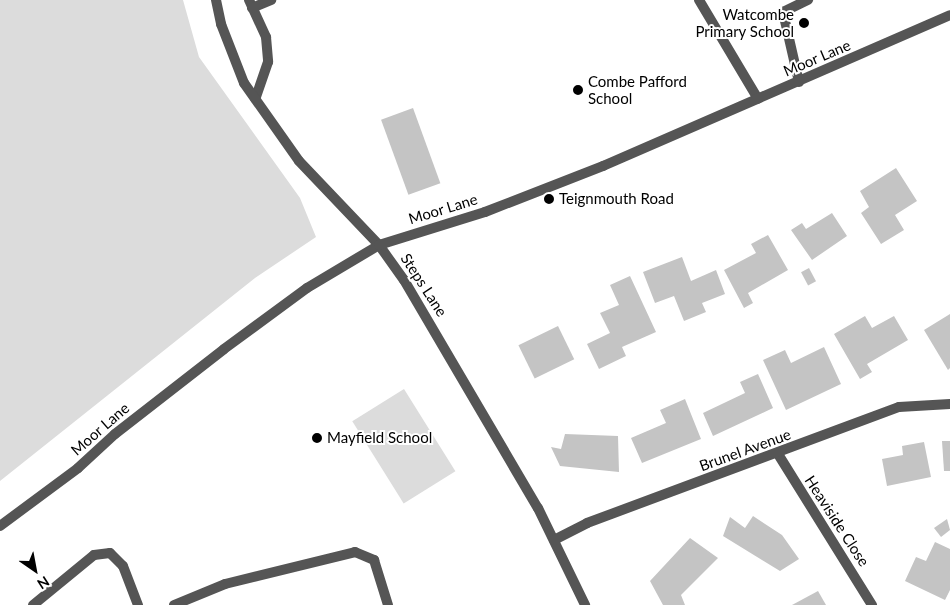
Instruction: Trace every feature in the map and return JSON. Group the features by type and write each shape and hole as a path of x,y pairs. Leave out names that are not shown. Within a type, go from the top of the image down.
{"street":[{"name":"Steps Lane","path":"216,0 221,24 244,84 299,161 378,245 404,280 485,413 554,540 585,605"},
{"path":"255,99 268,62 266,38 251,4 271,0"},
{"path":"699,0 758,100"},
{"path":"799,82 783,12 808,0"},
{"name":"Moor Lane","path":"0,526 78,468 115,434 307,288 378,245 485,212 758,100 950,15"},
{"name":"Brunel Avenue","path":"554,540 587,523 778,454 899,407 950,404"},
{"name":"Heaviside Close","path":"778,454 872,605"},
{"path":"174,605 225,584 355,552 374,560 388,605"},
{"path":"33,605 94,556 110,553 123,566 138,605"}],"shaded area":[{"path":"0,0 183,0 199,57 300,198 316,237 255,278 0,481"},
{"path":"404,389 455,471 404,504 352,421"}],"building":[{"path":"413,108 440,183 408,195 381,120"},
{"path":"896,168 917,201 895,215 904,230 881,244 861,213 869,207 860,191"},
{"path":"832,213 847,236 812,260 791,230 802,223 806,229"},
{"path":"768,235 788,270 748,293 753,303 744,308 724,270 756,253 751,244"},
{"path":"682,257 691,281 716,270 725,294 702,303 706,312 684,321 674,296 655,303 643,272"},
{"path":"809,268 816,281 808,285 801,272"},
{"path":"630,276 656,332 622,347 626,356 599,369 587,344 610,333 600,313 619,305 610,285"},
{"path":"950,314 950,368 948,370 924,330"},
{"path":"865,316 872,328 894,316 908,340 867,364 872,372 860,379 834,334"},
{"path":"558,326 574,359 535,379 518,345"},
{"path":"824,347 841,384 786,410 763,360 785,350 791,363"},
{"path":"758,374 773,408 713,436 703,413 745,393 740,382"},
{"path":"685,399 701,439 642,463 631,438 666,423 660,410"},
{"path":"565,434 618,436 619,472 560,466 551,447 561,449"},
{"path":"942,441 950,441 950,471 944,471"},
{"path":"924,442 931,477 887,486 882,459 903,455 902,446"},
{"path":"753,516 782,535 799,559 780,571 723,536 730,517 745,528"},
{"path":"947,519 950,530 941,537 934,528"},
{"path":"690,538 718,558 681,595 685,605 663,605 650,581"},
{"path":"935,542 950,549 950,590 945,600 905,581 916,557 926,561"},
{"path":"818,591 826,605 792,605"}],"place":[{"name":"Watcombe Primary School","path":"804,23"},
{"name":"Combe Pafford School","path":"578,90"},
{"name":"Teignmouth Road","path":"549,199"},
{"name":"Mayfield School","path":"317,438"}]}
